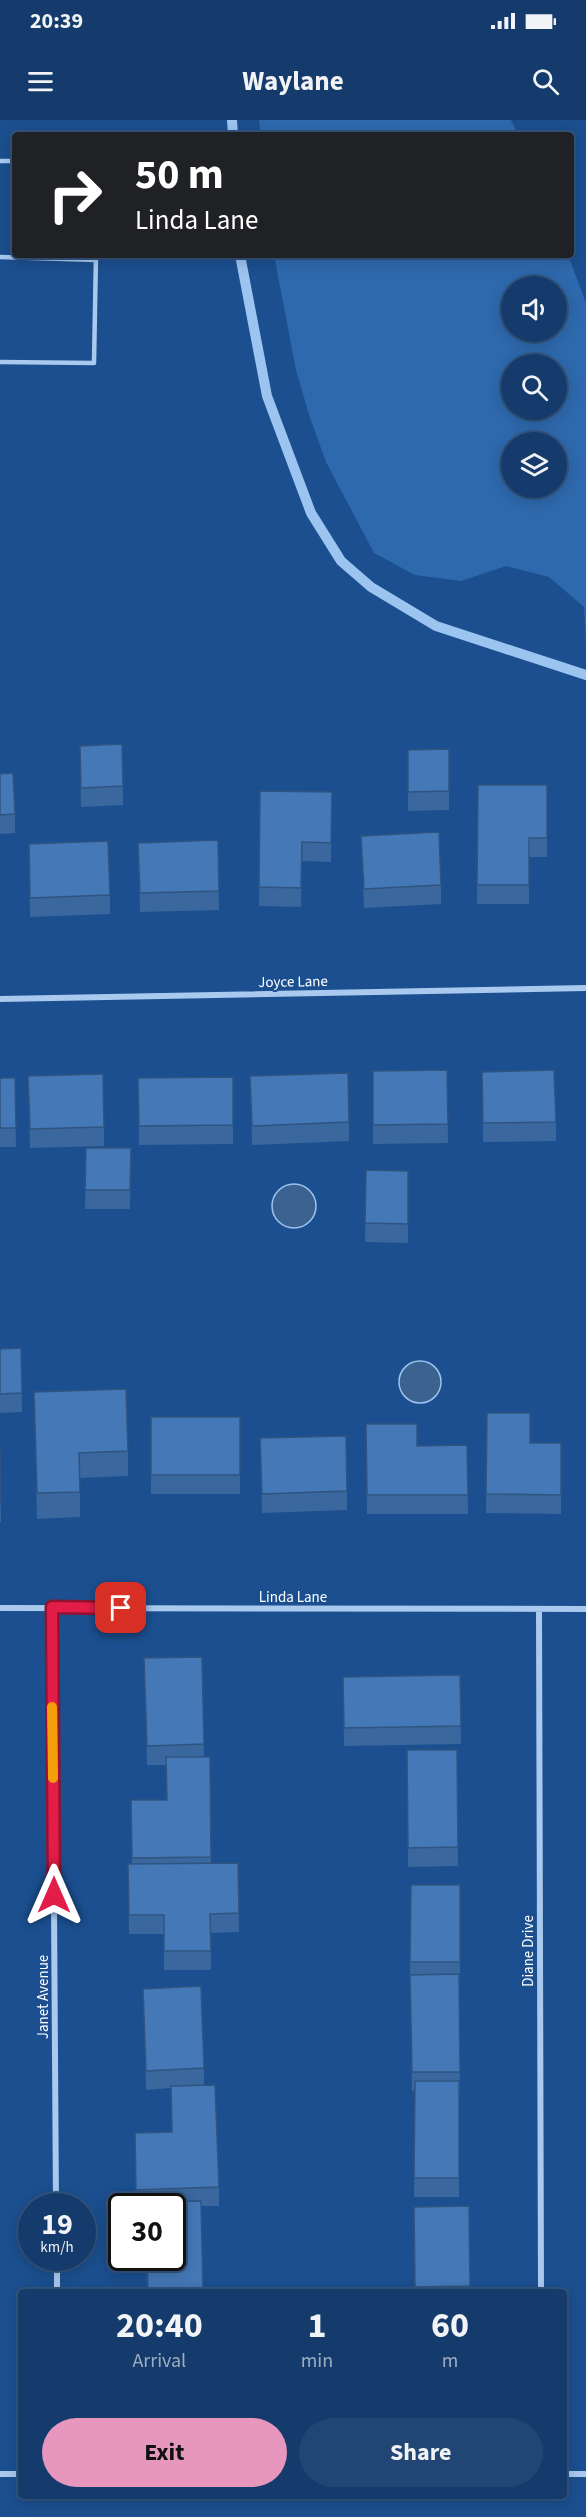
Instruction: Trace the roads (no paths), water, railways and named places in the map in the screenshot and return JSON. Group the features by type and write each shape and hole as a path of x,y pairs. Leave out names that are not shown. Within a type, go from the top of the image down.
{"street":[{"name":"Joyce Lane","path":"0,999 586,988"},
{"name":"Janet Avenue","path":"52,1607 56,2193"},
{"name":"Linda Lane","path":"0,1608 586,1609"},
{"name":"Diane Drive","path":"538,1610 541,2289"},
{"path":"57,2271 57,2289"},
{"path":"0,2474 18,2474"},
{"path":"567,2474 586,2474"}],"lane":[{"path":"0,362 94,363 96,258"}],"waterway":[{"path":"232,120 233,132"},
{"path":"241,258 267,396 311,513 341,561 371,587 436,626 586,675"}]}
